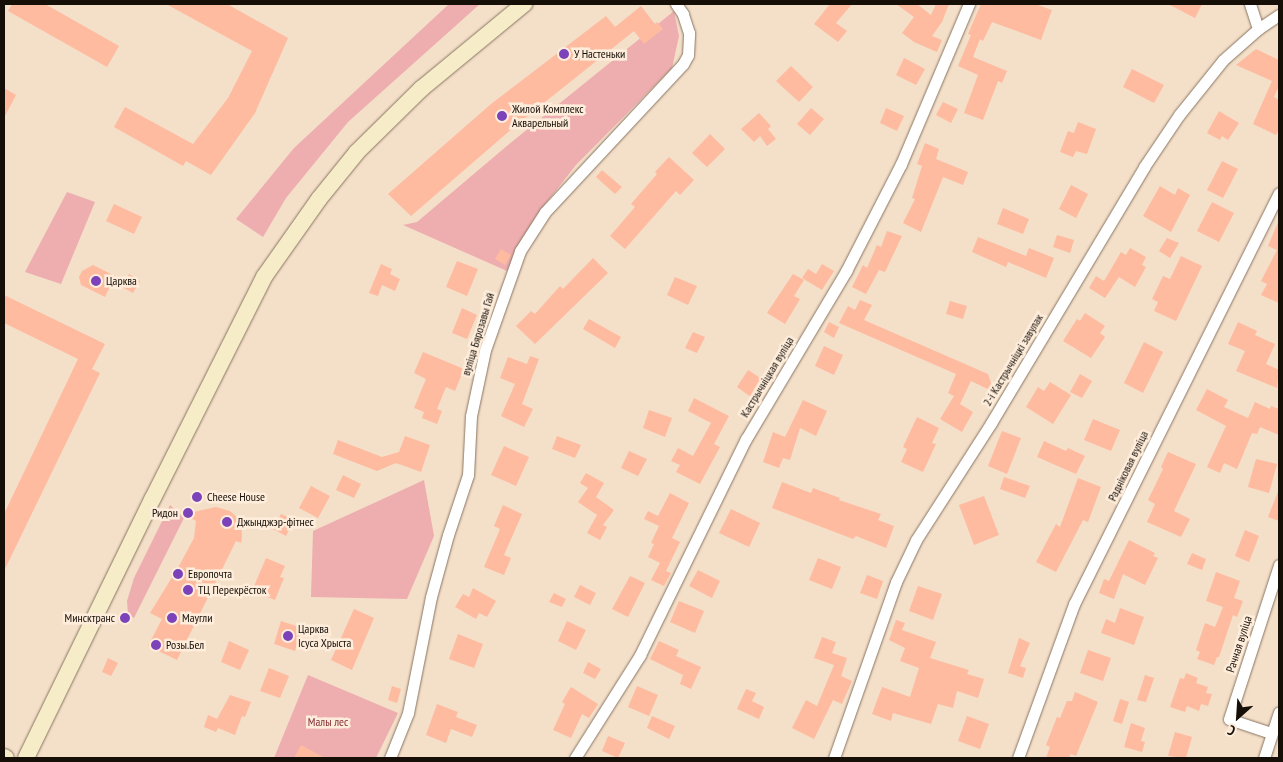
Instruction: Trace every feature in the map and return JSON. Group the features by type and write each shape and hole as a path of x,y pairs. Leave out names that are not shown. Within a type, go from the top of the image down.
{"main road":[{"path":"26,758 153,498 264,278 277,258 319,199 357,152 384,124 421,88 524,4"}],"street":[{"name":"вуліца Бярозавы Гай","path":"390,758 408,712 430,597 468,475 471,416 485,350 520,251 545,212 683,64 688,55 689,33 683,14 676,4"},
{"name":"Кастрычніцкая вуліца","path":"575,758 640,655 746,439 850,263 902,164 969,4"},
{"path":"1250,4 1258,29"},
{"name":"2-і Кастрычніцкі завулак","path":"834,758 896,582 916,540 995,418 1144,167 1174,122 1206,79 1258,29 1279,15"},
{"name":"Радніковая вуліца","path":"1018,758 1074,604 1279,192"},
{"name":"Рачная вуліца","path":"1271,734 1229,719 1279,565"},
{"path":"1264,758 1279,712"}],"green space":[{"path":"449,4 480,4 348,122 286,198 263,237 236,219 294,148"},
{"path":"674,11 679,36 672,68 576,165 536,216 507,271 403,225 417,222 508,145"},
{"path":"67,192 95,202 61,284 25,272"},
{"path":"424,480 434,536 407,599 311,597 313,531"},
{"path":"170,505 184,518 134,618 128,614 127,601 134,578"},
{"name":"Малы лес","path":"308,675 398,713 376,758 274,758"}],"building":[{"path":"12,4 45,4 119,46 107,67 8,11"},
{"path":"166,4 227,4 288,38 255,113 211,175 186,161 183,166 114,127 125,107 193,144 228,98 252,51"},
{"path":"830,4 852,4 836,23 847,31 838,42 814,24"},
{"path":"896,4 917,4 931,15 936,4 949,4 942,22 932,36 942,40 937,52 914,42 902,33 914,17"},
{"path":"981,4 1035,4 1052,10 1041,40 992,22 983,41 980,39 973,57 1007,71 1002,83 998,81 983,120 964,113 978,75 958,66 971,35 968,34"},
{"path":"1168,4 1202,4 1195,18"},
{"name":"Жилой Комплекс Акварельный","path":"641,6 655,24 657,22 663,29 644,44 634,31 520,122 411,216 388,194 491,104 606,16 615,27"},
{"path":"1256,49 1279,60 1279,86 1274,97 1279,100 1279,129 1276,135 1253,124 1272,81 1236,65"},
{"path":"904,58 925,69 916,85 896,75"},
{"path":"791,66 813,87 799,102 776,81"},
{"path":"1132,69 1164,85 1154,103 1123,87"},
{"path":"4,88 16,95 4,118"},
{"path":"943,102 958,109 951,123 936,115"},
{"path":"811,108 824,119 810,135 797,124"},
{"path":"886,108 904,116 897,131 880,123"},
{"path":"1219,111 1239,123 1228,140 1222,136 1220,140 1207,133"},
{"path":"759,113 771,126 768,129 776,139 767,146 760,136 754,142 741,129"},
{"path":"1078,122 1096,129 1087,154 1076,151 1073,157 1060,152 1068,131 1074,133"},
{"path":"710,134 725,149 707,167 692,153"},
{"path":"925,143 939,149 936,159 968,172 963,185 943,177 921,232 903,223 915,199 912,198 922,166 917,164"},
{"path":"669,157 694,180 680,195 676,191 625,249 610,236 635,207 631,204"},
{"path":"1222,161 1238,169 1223,198 1207,190"},
{"path":"602,170 622,187 615,194 596,177"},
{"path":"1071,185 1088,194 1076,218 1059,209"},
{"path":"1160,186 1175,195 1178,188 1190,195 1171,232 1143,216"},
{"path":"1212,202 1234,213 1219,242 1197,231"},
{"path":"114,204 142,217 134,234 106,221"},
{"path":"1003,208 1029,219 1023,234 997,224"},
{"path":"1279,220 1279,303 1261,295 1267,284 1261,281 1277,250 1268,246"},
{"path":"887,231 902,236 885,272 879,270 866,294 852,287 863,265 867,268 877,245 881,247"},
{"path":"1057,235 1074,240 1070,253 1053,247"},
{"path":"978,237 1026,256 1029,248 1054,258 1046,278 1008,262 1006,267 972,252"},
{"path":"1167,238 1179,243 1170,258 1159,251"},
{"path":"1130,248 1146,257 1142,265 1146,267 1135,287 1119,277 1105,298 1089,288 1096,276 1104,281 1121,252 1126,255"},
{"path":"501,249 511,255 505,265 495,259"},
{"path":"1181,256 1202,266 1176,321 1154,311 1158,302 1152,299 1163,276 1170,279"},
{"path":"593,258 608,273 535,344 516,326 531,311 535,314 560,286 563,289"},
{"path":"457,261 478,269 467,296 446,287"},
{"path":"381,264 392,269 390,274 400,279 395,291 382,285 378,296 369,293"},
{"path":"822,264 834,271 822,290 802,278 808,269 816,274"},
{"name":"Царква","path":"93,265 115,276 105,297 81,285 79,277 82,271"},
{"path":"129,274 140,281 133,293 122,287"},
{"path":"793,274 804,280 794,296 800,299 785,324 767,313"},
{"path":"675,277 697,286 688,305 667,295"},
{"path":"4,295 105,344 92,369 100,373 4,571 4,514 78,359 4,323"},
{"path":"860,300 872,305 864,320 988,374 994,392 971,381 960,404 973,412 962,432 940,419 954,396 948,393 956,374 839,323 848,306 855,310"},
{"path":"950,301 967,306 963,319 946,314"},
{"path":"462,308 477,315 467,339 452,333"},
{"path":"1085,313 1105,326 1100,333 1105,337 1091,358 1063,341 1077,319 1080,321"},
{"path":"589,319 621,337 615,348 583,329"},
{"path":"829,322 839,327 834,338 824,332"},
{"path":"1238,322 1257,331 1255,335 1275,344 1266,364 1279,370 1277,388 1236,371 1245,351 1228,344"},
{"path":"693,332 705,337 697,353 685,348"},
{"path":"1144,342 1163,352 1143,393 1124,383"},
{"path":"824,346 843,355 834,375 815,366"},
{"path":"423,352 464,369 455,391 446,387 437,409 442,411 437,424 422,418 424,412 414,408 426,379 414,373"},
{"path":"530,356 539,359 522,404 533,409 524,427 501,416 515,384 500,378 508,357 527,364"},
{"path":"748,370 762,379 751,397 737,387"},
{"path":"1080,374 1092,381 1082,398 1070,392"},
{"path":"1050,382 1071,395 1053,424 1026,407 1038,387 1044,391"},
{"path":"1207,389 1228,400 1224,407 1248,418 1255,402 1270,409 1271,406 1279,409 1279,435 1260,427 1257,434 1252,433 1237,469 1224,463 1220,473 1207,467 1226,426 1196,410"},
{"path":"694,398 729,416 714,444 720,447 700,484 676,472 680,465 671,461 678,448 693,456 711,423 688,411"},
{"path":"803,400 827,411 816,436 800,428 790,460 783,458 779,468 763,462 773,432 785,437"},
{"path":"649,410 672,418 665,437 643,428"},
{"path":"917,417 939,428 932,443 936,444 923,472 901,462 907,449 903,447"},
{"path":"1093,419 1120,430 1111,451 1084,440"},
{"path":"1002,431 1021,438 1007,474 988,466"},
{"path":"405,436 430,445 421,472 396,463 377,471 333,454 338,440 382,457 399,452"},
{"path":"557,436 581,445 575,458 552,449"},
{"path":"1044,441 1066,451 1068,448 1085,456 1076,474 1037,457"},
{"path":"504,446 529,457 516,486 491,475"},
{"path":"629,451 647,459 638,476 621,468"},
{"path":"1168,452 1196,464 1174,511 1190,519 1181,537 1147,522 1155,504 1148,500 1163,469 1161,467"},
{"path":"1256,459 1277,464 1269,493 1248,487"},
{"path":"586,473 604,483 596,497 614,510 603,525 607,527 600,540 587,533 597,515 578,502 588,488 580,483"},
{"path":"343,475 361,484 354,498 336,490"},
{"path":"1004,477 1030,486 1025,498 1000,489"},
{"path":"1078,478 1101,487 1088,522 1083,520 1056,572 1036,562 1056,524 1060,527"},
{"path":"782,482 811,493 813,488 840,498 839,500 881,514 878,520 894,526 886,548 856,536 853,539 772,508"},
{"path":"311,486 330,496 318,518 299,508"},
{"path":"1279,489 1279,521 1268,517"},
{"path":"670,493 689,503 672,538 680,542 666,571 671,573 664,586 651,580 660,563 648,557 654,544 651,543 659,526 644,519 648,511 658,516"},
{"path":"984,496 999,535 974,545 959,505"},
{"path":"503,505 522,514 504,555 511,558 504,575 484,567 500,529 494,526"},
{"name":"ТЦ Перекрёсток","path":"216,507 230,511 241,521 241,543 236,541 177,660 148,646 162,619 150,613 194,538 196,521 184,514"},
{"path":"731,509 760,523 749,547 719,533"},
{"path":"281,514 294,520 286,536 273,529"},
{"path":"1245,530 1259,536 1249,562 1235,556"},
{"path":"1129,540 1155,553 1153,556 1158,558 1145,585 1123,574 1114,599 1099,593 1104,579 1109,581"},
{"path":"1192,553 1206,559 1202,570 1187,564"},
{"path":"266,558 285,566 280,577 284,578 275,600 252,591"},
{"path":"818,558 841,567 832,589 809,580"},
{"path":"698,570 720,581 712,598 689,586"},
{"path":"1216,572 1240,581 1234,598 1243,601 1237,617 1233,615 1219,657 1217,657 1214,665 1197,659 1200,652 1196,650 1205,623 1215,627 1223,607 1206,601"},
{"path":"867,575 883,581 877,599 860,593"},
{"path":"630,576 645,583 628,617 612,609"},
{"path":"580,585 596,593 590,605 574,597"},
{"path":"918,586 942,594 933,620 909,611"},
{"path":"473,588 496,601 487,617 479,613 476,619 455,607 463,594 469,597"},
{"path":"554,593 566,599 562,607 549,602"},
{"path":"679,601 704,611 695,633 670,622"},
{"path":"1120,608 1144,617 1134,645 1101,633 1106,619 1115,623"},
{"path":"354,609 374,618 352,670 331,660"},
{"path":"896,620 905,623 902,630 936,642 930,658 969,670 967,674 984,679 978,698 957,691 953,708 938,704 931,724 893,713 891,721 872,714 882,687 910,697 919,668 900,661 905,648 889,640"},
{"name":"Царква Ісуса Хрыста","path":"281,621 302,628 295,651 274,644"},
{"path":"567,621 586,630 576,650 558,641"},
{"path":"458,634 483,644 474,668 449,659"},
{"path":"822,637 836,642 832,653 847,658 841,676 852,681 842,704 833,700 814,739 792,728 806,700 817,706 834,665 814,658"},
{"path":"1019,638 1030,643 1020,666 1026,668 1023,678 1008,673"},
{"path":"229,641 249,650 240,670 221,662"},
{"path":"659,641 679,650 676,656 701,667 691,689 680,684 683,675 650,659"},
{"path":"1088,650 1111,658 1103,681 1080,673"},
{"path":"108,658 118,663 111,676 102,672"},
{"path":"588,662 601,669 595,679 583,673"},
{"path":"269,668 289,676 280,698 260,691"},
{"path":"1186,673 1198,678 1196,683 1208,687 1206,693 1212,694 1208,706 1201,704 1199,711 1187,706 1185,712 1170,707 1180,678 1184,679"},
{"path":"1145,675 1154,678 1146,702 1137,700"},
{"path":"392,686 401,689 397,703 388,700"},
{"path":"637,686 658,695 649,716 628,707"},
{"path":"571,687 598,704 589,718 582,714 571,738 553,730 565,704 562,702"},
{"path":"746,689 756,693 752,701 764,707 759,719 737,709"},
{"path":"1075,692 1098,702 1076,756 1071,754 1069,758 1046,758 1050,747 1046,745 1057,717 1060,718 1067,701 1072,701"},
{"path":"230,695 251,702 245,717 242,716 235,735 218,728 216,732 204,727 208,715 217,719"},
{"path":"1120,699 1129,702 1122,724 1113,721"},
{"path":"437,704 458,712 456,717 477,725 472,737 451,729 446,743 426,735"},
{"path":"652,716 675,726 669,739 647,728"},
{"path":"967,716 989,724 980,749 958,741"},
{"path":"1131,723 1145,728 1141,741 1145,742 1142,752 1124,747"},
{"path":"1175,732 1192,737 1186,758 1168,756"},
{"path":"608,736 625,743 618,758 602,751"},
{"path":"301,745 325,758 294,758"}],"place":[{"name":"У Настеньки","path":"564,54"},
{"name":"Жилой Комплекс Акварельный","path":"502,116"},
{"name":"Царква","path":"96,281"},
{"name":"Cheese House","path":"197,497"},
{"name":"Ридон","path":"188,513"},
{"name":"Джынджэр-фітнес","path":"227,522"},
{"name":"Европочта","path":"178,574"},
{"name":"ТЦ Перекрёсток","path":"188,590"},
{"name":"Минсктранс","path":"125,618"},
{"name":"Маугли","path":"172,618"},
{"name":"Царква Ісуса Хрыста","path":"288,636"},
{"name":"Розы.Бел","path":"156,645"}]}
